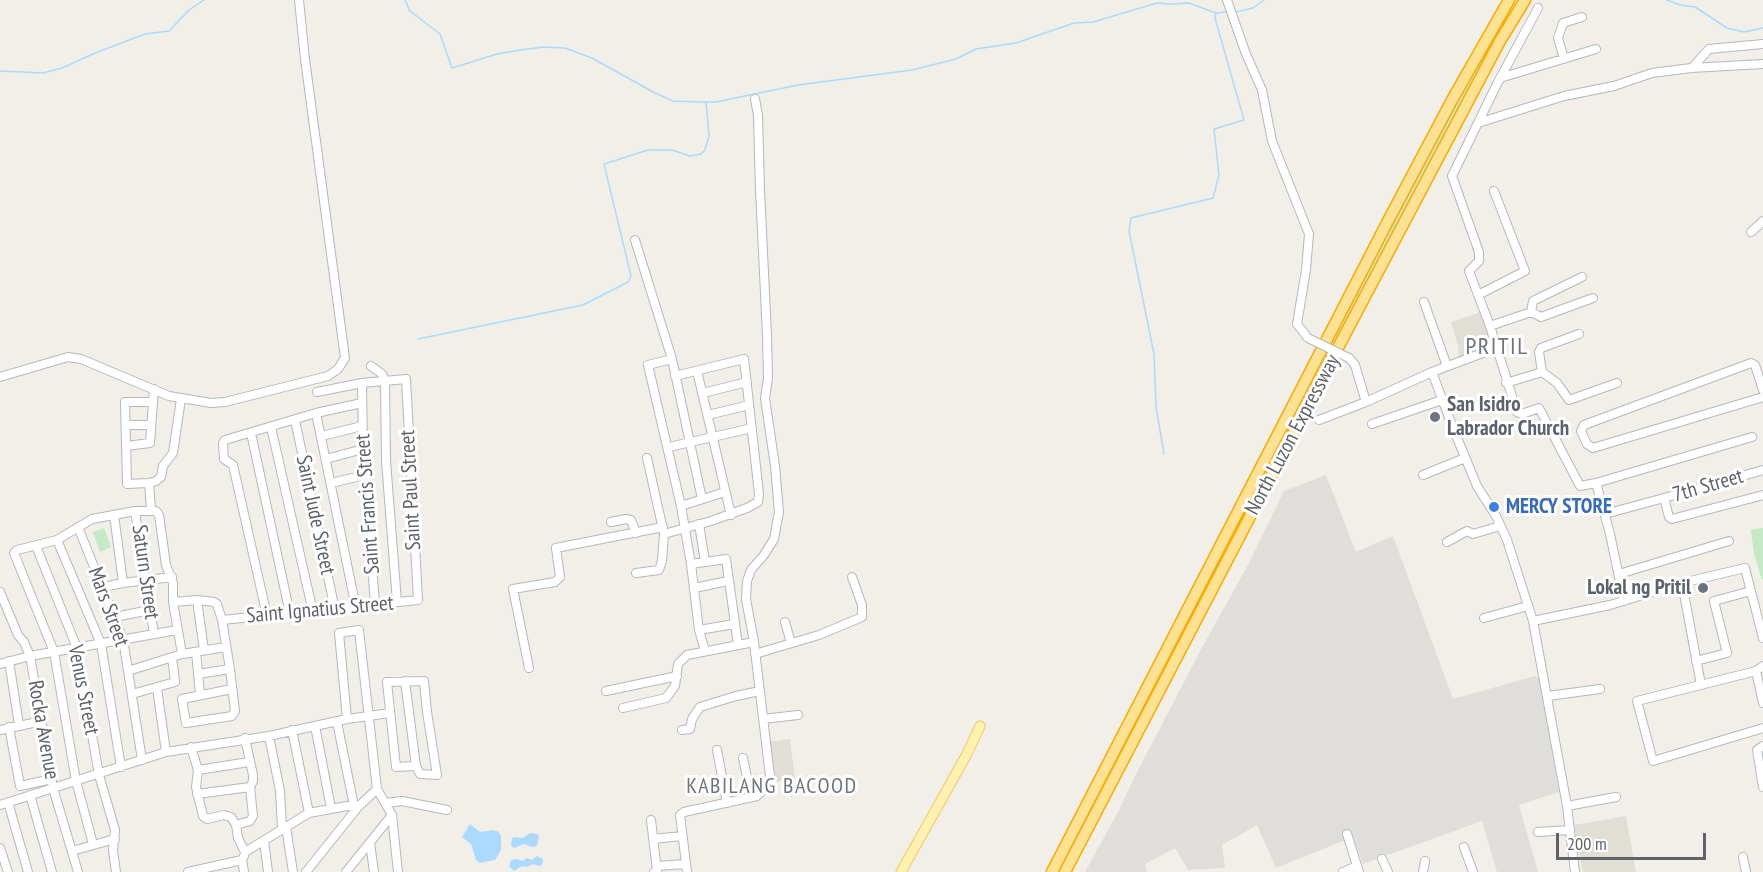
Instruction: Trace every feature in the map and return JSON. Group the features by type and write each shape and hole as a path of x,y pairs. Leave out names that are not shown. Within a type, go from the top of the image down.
{"highway":[{"name":"North Luzon Expressway","path":"1052,872 1426,150 1509,0"},
{"name":"North Luzon Expressway","path":"1065,872 1500,41 1525,0"}],"main road":[{"path":"901,872 967,754 980,726"}],"street":[{"path":"0,376 68,357 93,363 154,390 181,399 206,403 225,402 328,376 338,369 345,358 299,0"},
{"path":"1229,4 1246,54 1262,90 1272,141 1310,234 1297,324 1308,338 1349,358 1355,365 1366,402"},
{"path":"1538,8 1500,78 1452,176 1479,252 1479,261 1469,272 1490,326 1506,383 1519,414 1539,408 1578,485 1582,487 1752,437"},
{"path":"1564,59 1558,38 1563,23 1582,17"},
{"path":"1691,68 1710,49 1763,44"},
{"path":"1500,78 1596,50"},
{"path":"1478,123 1564,96 1614,86 1652,73 1691,68 1763,64"},
{"path":"651,820 655,869 686,868 680,815 684,812 760,794 766,787 770,776 754,642 746,608 747,581 751,570 774,539 779,512 765,398 768,356 758,115 755,99"},
{"path":"1478,296 1525,272 1494,191"},
{"path":"1751,232 1763,221"},
{"path":"635,240 672,359 702,499"},
{"path":"1531,312 1533,301 1582,277"},
{"path":"1490,326 1531,312 1540,317 1593,298"},
{"path":"1424,302 1447,366"},
{"path":"1579,334 1541,348 1539,352 1542,372 1557,383 1569,400 1617,383"},
{"path":"1319,420 1366,402 1432,372 1496,348"},
{"path":"672,359 648,366 669,447 681,506 699,630 705,651"},
{"path":"529,668 513,589 555,582 560,577 556,548 636,533 685,528 731,515 758,502 744,359 675,376"},
{"path":"1763,390 1755,365 1750,363 1584,424 1581,431 1587,444 1593,448 1763,397"},
{"path":"371,366 382,374 386,381 386,461 397,602"},
{"path":"697,371 731,515"},
{"path":"1432,372 1477,486 1500,526 1533,621 1567,806 1575,872"},
{"path":"1506,383 1542,372"},
{"name":"Saint Paul Street","path":"386,381 406,379 418,600"},
{"path":"317,392 362,383 386,381"},
{"path":"703,393 747,382"},
{"name":"Saint Francis Street","path":"362,383 363,449 375,604"},
{"path":"126,446 150,443 154,390"},
{"path":"152,402 125,402 127,484 149,483 162,477 163,466 173,453 181,399"},
{"path":"1372,424 1442,400"},
{"path":"267,615 233,465 224,459 223,443 225,440 316,413 362,403"},
{"path":"708,415 749,405"},
{"path":"316,413 356,608"},
{"name":"Saint Jude Street","path":"295,420 335,610"},
{"path":"126,425 151,425"},
{"path":"322,436 362,426"},
{"path":"271,427 314,612"},
{"path":"669,447 752,428"},
{"path":"250,433 290,614"},
{"path":"326,459 363,449"},
{"path":"636,573 659,570 662,566 664,530 647,458"},
{"path":"1422,475 1465,458"},
{"name":"7th Street","path":"1763,470 1664,498 1669,517 1672,519 1763,495"},
{"path":"331,483 365,475"},
{"path":"149,483 153,511"},
{"path":"1596,483 1624,601"},
{"path":"681,506 726,492"},
{"path":"1605,514 1664,498"},
{"path":"93,844 76,781 54,652 14,553 17,550 57,540 92,519 135,511 153,511 159,515 166,565 172,577 173,602 182,654"},
{"name":"Saturn Street","path":"135,511 154,634"},
{"path":"114,515 123,583"},
{"path":"610,522 631,520 636,533"},
{"path":"699,524 705,562"},
{"path":"1447,542 1467,531 1473,534 1500,526"},
{"name":"Mars Street","path":"78,527 123,639 142,760"},
{"path":"57,540 101,644 120,767"},
{"path":"1619,574 1729,541"},
{"name":"Venus Street","path":"36,546 77,648 99,775 115,830 113,851 116,872"},
{"path":"691,564 726,559 738,645"},
{"path":"1533,621 1624,601 1682,583 1745,568 1763,638"},
{"path":"103,587 172,577"},
{"path":"755,654 844,626 864,615 852,577"},
{"path":"694,588 728,581"},
{"path":"1682,583 1701,684"},
{"path":"1696,661 1727,653 1714,601 1751,591"},
{"name":"Rocka Avenue","path":"0,592 18,635 30,656 53,788 78,872"},
{"path":"173,602 197,600 217,604 230,669 235,715 186,723 182,699 232,689"},
{"path":"197,600 200,694"},
{"name":"Saint Ignatius Street","path":"222,620 418,600"},
{"path":"1484,618 1528,606"},
{"path":"115,617 150,610"},
{"path":"785,622 791,643"},
{"path":"699,630 734,624"},
{"path":"0,664 30,656 177,630"},
{"path":"347,719 340,632 360,630 376,789 392,815 398,872"},
{"path":"623,708 666,698 675,686 678,664 687,655 754,642"},
{"path":"128,671 182,654 226,647"},
{"path":"132,694 176,682 172,657"},
{"path":"9,661 19,725"},
{"path":"198,674 230,669"},
{"path":"1763,703 1760,669 1637,701 1653,761 1763,728"},
{"path":"606,691 677,676"},
{"path":"405,681 416,766 420,774 437,775 424,681 405,681 387,682 396,766 416,766"},
{"path":"157,688 166,752"},
{"path":"1548,696 1600,689"},
{"path":"682,730 690,729 696,711 700,707 760,691"},
{"path":"28,872 4,804 166,752 269,736 347,719 390,713"},
{"path":"763,719 798,715"},
{"path":"0,730 42,721"},
{"path":"337,722 356,806"},
{"path":"315,726 331,808"},
{"path":"9,727 20,786 52,779"},
{"path":"292,730 309,813"},
{"path":"269,736 293,872"},
{"path":"236,825 252,819 250,787 253,781 245,738"},
{"path":"1763,746 1757,750 1763,787"},
{"path":"192,747 198,770 197,794 204,819 224,815 231,817 245,852"},
{"path":"717,750 727,803"},
{"path":"743,758 751,797"},
{"path":"198,770 249,762"},
{"path":"197,794 250,787"},
{"path":"306,872 356,806 376,789"},
{"path":"30,795 52,872"},
{"path":"1567,806 1616,797"},
{"path":"385,803 402,801 447,810"},
{"path":"244,872 242,860 245,852 309,813 356,806"},
{"path":"349,870 392,815"},
{"path":"1538,832 1570,830"},
{"path":"1343,872 1358,869 1347,834"},
{"path":"653,839 682,836"},
{"path":"72,851 115,839"},
{"path":"264,842 268,872"},
{"path":"370,843 374,872"},
{"path":"1464,847 1473,872"},
{"path":"0,848 8,872"},
{"path":"1743,857 1746,872"},
{"path":"1382,859 1388,872"},
{"path":"188,872 242,860"},
{"path":"1423,872 1425,861"}],"shaded area":[{"path":"1481,312 1492,347 1460,360 1451,322"},
{"path":"1326,475 1356,552 1393,536 1453,699 1535,676 1540,679 1559,792 1519,805 1538,872 1497,872 1482,821 1363,864 1353,837 1276,868 1257,825 1222,845 1225,868 1188,870 1175,848 1145,864 1147,872 1085,872 1204,644 1248,565 1284,491"},
{"path":"790,739 795,779 773,782 768,742"},
{"path":"1626,816 1636,872 1583,872 1574,825"}],"green space":[{"path":"1512,0 1519,0 1432,156 1059,872 1053,872 1428,153"},
{"path":"104,528 111,547 100,552 93,532"},
{"path":"1763,528 1762,580 1754,554 1751,530"}],"water":[{"path":"470,824 480,832 493,830 499,832 501,850 495,860 480,863 476,860 471,844 462,837"},
{"path":"530,833 539,836 537,846 524,844 514,848 511,845 512,838 523,838"},
{"path":"537,856 543,859 540,866 533,864 527,867 522,866 514,871 509,866 511,860 523,861 527,858 532,860"}],"waterway":[{"path":"0,71 43,73 62,68 145,34 169,31 189,10 204,0"},
{"path":"405,0 410,11 440,34 452,68 497,54 543,47 565,48 592,58 673,101 700,102 716,102 798,85 912,70 956,59 976,49 1016,43 1074,23 1093,22 1157,3 1189,3 1216,13 1228,12"},
{"path":"1236,12 1253,8 1264,0"},
{"path":"1667,0 1695,7 1727,28 1744,32 1763,28"},
{"path":"1164,454 1156,407 1154,354 1129,231 1131,218 1213,198 1219,175 1214,129 1244,120 1215,18 1216,13"},
{"path":"418,339 583,305 628,282 631,276 604,164 648,150 672,150 690,156 701,154 705,150 709,136 706,102"}],"place":[{"name":"San Isidro Labrador Church","path":"1435,417"},
{"name":"MERCY STORE","path":"1494,507"},
{"name":"Lokal ng Pritil","path":"1703,588"}],"district":[{"name":"PRITIL","path":"1497,347"},
{"name":"KABILANG BACOOD","path":"772,787"}]}
